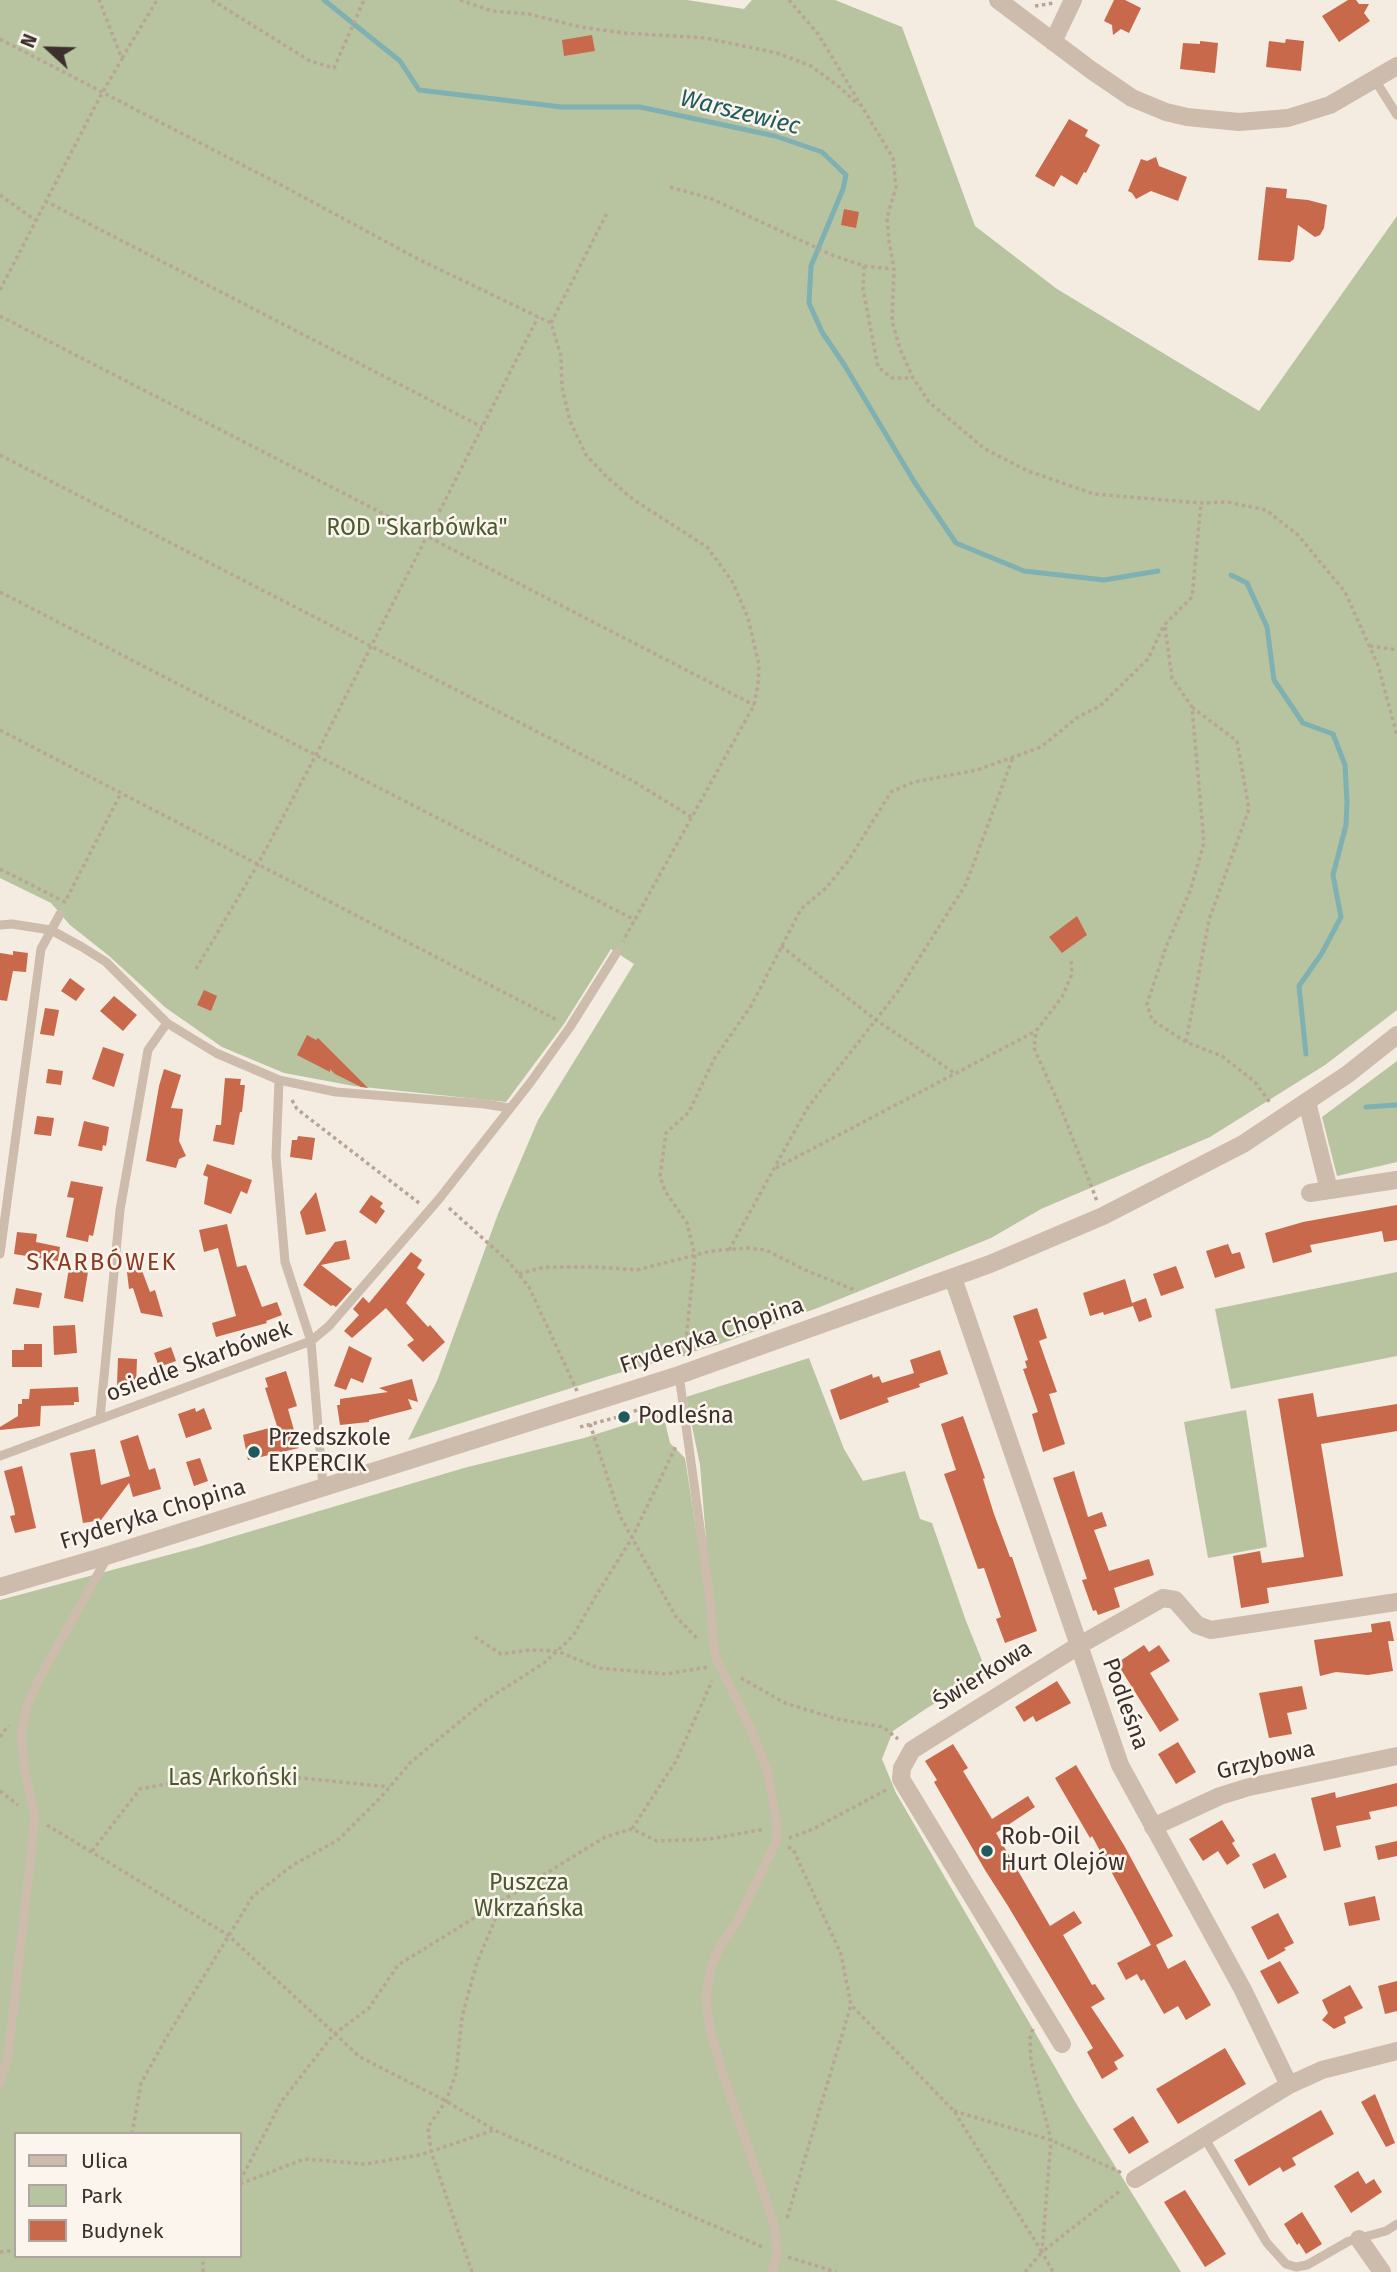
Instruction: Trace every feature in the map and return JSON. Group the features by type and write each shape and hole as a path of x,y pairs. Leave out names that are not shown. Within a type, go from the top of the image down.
{"street":[{"path":"998,0 1132,98 1166,112 1203,119 1239,122 1289,118 1330,106 1397,66"},
{"path":"1053,42 1072,4"},
{"name":"Fryderyka Chopina","path":"0,1587 680,1375 953,1278 1102,1216 1243,1144 1348,1074 1397,1035"},
{"path":"1307,1102 1329,1190"},
{"path":"1310,1193 1397,1180"},
{"name":"Podleśna","path":"953,1278 1120,1765 1242,1990 1289,2085"},
{"name":"Świerkowa","path":"912,1750 1078,1646 1163,1598 1175,1601 1197,1625 1211,1630 1397,1602"},
{"path":"912,1750 902,1768 901,1779 1062,2044"},
{"name":"Grzybowa","path":"1153,1827 1220,1796 1249,1787 1397,1756"},
{"path":"1135,2179 1289,2085 1322,2070 1397,2051"},
{"path":"1359,2239 1382,2272"}],"lane":[{"path":"1375,80 1397,115"},
{"path":"0,1254 41,949 60,915"},
{"path":"0,925 12,923 51,930 106,962 167,1023 216,1053 279,1080 336,1092 509,1108"},
{"name":"osiedle Skarbówek","path":"0,1456 310,1341 329,1326 439,1199 570,1027 617,952"},
{"name":"osiedle Skarbówek","path":"100,1418 120,1210 148,1050 167,1023"},
{"name":"osiedle Skarbówek","path":"279,1080 276,1156 285,1262 310,1341 323,1487"},
{"path":"680,1375 717,1661 750,1727 768,1773 777,1826 776,1842 737,1922 723,1941 711,1967 706,1998 713,2041 774,2224 777,2254 772,2272"},
{"path":"0,2083 8,2056 35,1818 25,1772 21,1735 26,1706 109,1555"},
{"path":"1204,2137 1267,2243 1286,2264 1307,2266 1349,2241 1386,2231 1397,2224"}],"path":[{"path":"99,0 122,59"},
{"path":"0,290 102,93 157,0"},
{"path":"212,0 310,61 334,68 364,0"},
{"path":"460,0 492,11 529,14 580,27 705,38 777,53 811,66 842,89 881,134 893,158 896,187 887,218 894,269 892,321 900,349 913,378 929,402 985,449 1028,471 1094,494 1201,503 1227,502 1266,510 1298,535 1345,592 1378,665 1397,735"},
{"path":"789,0 818,34 862,109"},
{"path":"1028,5 1038,6 1051,2 1072,4"},
{"path":"0,39 418,259 551,323"},
{"path":"670,187 712,199 823,251 864,265 894,269"},
{"path":"0,195 35,220"},
{"path":"45,201 482,427"},
{"path":"607,213 551,323 561,356 562,387 570,421 586,455 634,500 707,547 732,581 748,618 759,665 754,705 617,952"},
{"path":"864,265 863,289 878,367 892,378 913,378"},
{"path":"0,316 754,705"},
{"path":"197,969 316,755 538,316"},
{"path":"0,455 633,781 693,818"},
{"path":"680,1375 695,1256 687,1223 665,1191 660,1176 666,1133 689,1112 714,1059 751,1006 801,909 826,888 848,862 891,792 915,782 977,770 1041,747 1078,717 1100,706 1148,659 1164,625 1192,597 1201,503"},
{"path":"0,592 635,920"},
{"path":"1164,625 1172,678 1192,707 1237,741 1249,810 1209,920 1186,1042"},
{"path":"1370,646 1397,650"},
{"path":"1192,707 1204,843 1190,891 1166,947 1147,1004 1152,1020 1186,1042 1222,1056 1255,1082 1273,1107"},
{"path":"0,730 570,1027"},
{"path":"729,1250 808,1107 899,990 966,884 1013,757"},
{"path":"0,869 65,902 121,793"},
{"path":"780,946 876,1020 956,1074"},
{"path":"774,1169 1036,1031 1062,997 1072,974 1071,961"},
{"path":"1036,1031 1034,1048 1062,1111 1102,1216"},
{"path":"279,1080 297,1109 429,1211"},
{"path":"439,1199 508,1261 529,1287 590,1426 620,1516 676,1616 717,1661 785,1703 837,1719 883,1727 912,1750"},
{"path":"519,1274 544,1266 594,1266 637,1270 729,1250 766,1250 865,1295"},
{"path":"132,2132 141,2083 253,1896 293,1866 338,1840 411,1762 486,1700 544,1663 573,1636 632,1538 686,1426"},
{"path":"475,1637 501,1654 530,1650 557,1651 598,1668 666,1674 717,1661"},
{"path":"632,1829 676,1761 717,1661"},
{"path":"92,1851 140,1789 233,1771 390,1787"},
{"path":"776,1842 813,1829 883,1793 901,1779"},
{"path":"0,1791 35,1818 228,1936 360,2057 446,2101 494,2130 777,2254 836,2272"},
{"path":"242,2179 281,2102 333,2035 369,2008 398,1965 605,1836 632,1829 656,1841 710,1839 777,1826"},
{"path":"776,1842 793,1849 841,1954 851,2006 777,2254"},
{"path":"472,2272 431,2151 428,2127 446,2101 456,2073 462,2017 474,1973 504,1900"},
{"path":"851,2006 954,2111 1053,2272"},
{"path":"1041,2009 1030,2038 1031,2061 1051,2140 1042,2252"},
{"path":"954,2111 1051,2140 1135,2179 1042,2252 1025,2272"},
{"path":"242,2182 304,2160 365,2164 420,2155 494,2130"}],"green space":[{"name":"ROD \"Skarbówka\"","path":"0,0 687,0 744,9 752,0 835,0 902,27 975,226 1057,289 1259,411 1397,216 1397,1010 1325,1065 1210,1137 1041,1209 991,1238 720,1344 612,1375 408,1440 437,1381 498,1214 538,1120 634,964 611,949 564,1024 506,1102 354,1086 284,1073 222,1047 166,1008 108,955 70,925 51,903 0,878"},
{"path":"1397,1061 1397,1162 1337,1176 1322,1117"},
{"path":"1397,1272 1397,1356 1231,1389 1215,1309"},
{"name":"Puszcza Wkrzańska","path":"809,1358 844,1449 863,1481 905,1471 920,1519 932,1523 987,1673 893,1731 882,1759 896,1793 1077,2105 1181,2272 0,2272 0,1600 198,1547 464,1468 584,1438 663,1413 670,1443 685,1458 698,1542 707,1551 700,1465 686,1397"},
{"path":"1246,1410 1267,1547 1208,1558 1184,1422"}],"building":[{"path":"1114,0 1125,0 1141,8 1129,33 1121,29 1113,35 1112,25 1104,21"},
{"path":"1348,0 1369,4 1364,13 1370,21 1339,42 1322,16"},
{"path":"592,35 595,51 564,56 562,40"},
{"path":"1286,39 1304,41 1301,71 1266,67 1269,41 1285,43"},
{"path":"1200,41 1218,43 1215,73 1180,69 1183,43 1200,44"},
{"path":"1069,119 1088,130 1085,136 1100,145 1077,185 1061,175 1054,187 1035,176"},
{"path":"1156,157 1159,166 1187,177 1178,201 1151,191 1136,199 1128,191 1141,159 1147,161"},
{"path":"1266,187 1287,189 1286,198 1327,205 1324,228 1320,235 1315,237 1298,225 1294,259 1290,262 1258,260"},
{"path":"844,209 859,212 856,228 841,225"},
{"path":"1077,916 1087,935 1062,953 1049,937"},
{"path":"13,951 28,953 26,972 13,971 7,1001 0,1000 0,953 13,955"},
{"path":"70,978 85,989 76,1001 61,991"},
{"path":"204,990 217,996 211,1011 197,1005"},
{"path":"114,996 137,1015 123,1031 100,1011"},
{"path":"45,1008 59,1010 54,1036 40,1034"},
{"path":"307,1035 316,1040 318,1038 368,1088 297,1055"},
{"path":"103,1047 124,1054 114,1087 92,1079"},
{"path":"48,1069 63,1071 61,1085 46,1083"},
{"path":"164,1069 181,1075 171,1108 183,1109 179,1141 186,1156 179,1159 176,1168 146,1161"},
{"path":"225,1078 241,1079 240,1085 245,1085 234,1145 213,1141 216,1125 221,1125"},
{"path":"37,1116 54,1118 51,1136 34,1134"},
{"path":"84,1121 109,1127 106,1146 103,1145 102,1151 78,1146"},
{"path":"298,1136 315,1138 312,1160 290,1157 292,1140 297,1140"},
{"path":"207,1164 252,1180 247,1194 241,1191 231,1214 204,1204 208,1177 203,1175"},
{"path":"71,1181 103,1187 93,1236 89,1235 88,1242 66,1237 74,1198 67,1197"},
{"path":"316,1192 326,1231 306,1235 300,1212"},
{"path":"371,1195 383,1203 380,1207 385,1211 376,1224 359,1212"},
{"path":"1397,1205 1397,1240 1384,1242 1382,1231 1310,1245 1312,1252 1273,1263 1265,1233 1303,1222"},
{"path":"227,1224 237,1267 246,1265 262,1307 277,1302 282,1315 266,1321 267,1323 216,1337 212,1323 236,1316 218,1248 204,1252 199,1230"},
{"path":"17,1232 37,1234 36,1242 60,1247 58,1261 14,1254"},
{"path":"346,1240 350,1259 321,1265 352,1289 336,1307 303,1285 335,1242"},
{"path":"1228,1244 1232,1254 1240,1252 1245,1268 1215,1278 1206,1251"},
{"path":"411,1252 422,1260 417,1268 425,1274 406,1303 445,1342 423,1362 407,1345 414,1340 386,1308 352,1338 344,1331 359,1315 353,1309 363,1297 369,1303"},
{"path":"1176,1266 1184,1288 1161,1296 1153,1274"},
{"path":"69,1268 88,1272 83,1302 64,1298"},
{"path":"141,1268 150,1292 155,1290 163,1317 141,1313 133,1288 129,1289 127,1272"},
{"path":"1125,1279 1132,1303 1146,1298 1152,1317 1139,1322 1133,1306 1104,1315 1103,1312 1090,1316 1083,1293"},
{"path":"16,1288 42,1293 39,1308 13,1304"},
{"path":"1037,1308 1047,1338 1039,1341 1057,1392 1049,1394 1065,1444 1043,1452 1032,1414 1038,1412 1023,1369 1027,1368 1025,1361 1028,1360 1013,1316"},
{"path":"75,1325 77,1353 54,1355 53,1326"},
{"path":"24,1344 42,1344 42,1367 12,1367 12,1350 24,1350"},
{"path":"349,1346 372,1358 363,1383 351,1378 346,1390 334,1386"},
{"path":"171,1347 176,1361 159,1367 154,1353"},
{"path":"940,1350 948,1374 887,1398 889,1402 840,1420 830,1390 872,1374 873,1378 879,1376 882,1383 914,1373 910,1360"},
{"path":"118,1358 137,1359 136,1386 117,1385"},
{"path":"286,1371 297,1406 288,1409 299,1448 248,1460 243,1435 277,1426 265,1388 268,1387 265,1378"},
{"path":"412,1379 418,1402 408,1399 412,1409 369,1422 340,1425 337,1405 340,1405 340,1399 388,1392 379,1388"},
{"path":"78,1387 79,1402 74,1402 74,1405 41,1406 40,1426 0,1430 0,1427 18,1416 18,1404 22,1404 22,1399 29,1399 30,1389"},
{"path":"1313,1393 1317,1417 1397,1404 1397,1431 1321,1444 1343,1576 1267,1588 1269,1603 1241,1608 1233,1556 1260,1551 1262,1563 1304,1557 1278,1399"},
{"path":"195,1408 196,1412 204,1408 212,1429 186,1438 178,1414"},
{"path":"963,1416 985,1478 983,1479 994,1514 1037,1631 1005,1643 996,1619 1001,1617 984,1568 978,1569 944,1474 956,1470 941,1424"},
{"path":"138,1435 149,1470 155,1468 161,1489 133,1497 129,1483 101,1520 83,1523 70,1453 95,1449 101,1485 130,1476 120,1441"},
{"path":"200,1458 208,1481 194,1486 186,1462"},
{"path":"22,1466 36,1528 15,1533 10,1516 15,1515 14,1509 4,1471"},
{"path":"1074,1471 1088,1517 1102,1512 1107,1526 1094,1530 1109,1571 1149,1559 1154,1575 1114,1588 1120,1607 1098,1615 1096,1610 1093,1611 1082,1580 1087,1579 1053,1478"},
{"path":"1390,1621 1394,1641 1388,1641 1393,1671 1368,1675 1336,1672 1320,1676 1314,1640 1372,1632 1371,1624"},
{"path":"1144,1645 1149,1652 1159,1645 1170,1661 1150,1673 1179,1720 1160,1732 1117,1663"},
{"path":"1057,1681 1071,1703 1036,1722 1033,1716 1024,1722 1015,1707"},
{"path":"1302,1686 1307,1709 1287,1713 1292,1734 1269,1738 1259,1693"},
{"path":"1178,1742 1196,1772 1176,1784 1158,1754"},
{"path":"953,1744 968,1768 963,1771 992,1819 1028,1796 1035,1807 996,1833 1050,1926 1074,1911 1082,1923 1063,1935 1092,1985 1095,1984 1105,1999 1091,2007 1124,2056 1114,2062 1118,2069 1102,2079 1087,2052 1093,2048 934,1782 937,1780 925,1761"},
{"path":"1076,1765 1125,1847 1173,1936 1156,1945 1168,1969 1185,1960 1211,2005 1186,2020 1178,2006 1164,2014 1144,1979 1141,1981 1137,1974 1126,1980 1117,1963 1151,1945 1092,1836 1090,1838 1055,1778"},
{"path":"1397,1783 1397,1806 1369,1812 1371,1819 1336,1826 1341,1847 1324,1851 1311,1798 1335,1792 1336,1798"},
{"path":"1222,1820 1235,1841 1232,1843 1240,1856 1227,1865 1218,1851 1203,1861 1189,1839"},
{"path":"1397,1841 1397,1856 1378,1860 1375,1846"},
{"path":"1275,1853 1287,1877 1264,1889 1252,1864"},
{"path":"1375,1896 1380,1920 1349,1926 1344,1903"},
{"path":"1278,1913 1294,1943 1268,1960 1251,1927"},
{"path":"1280,1961 1299,1993 1278,2004 1260,1971"},
{"path":"1397,1981 1397,2011 1385,2014 1378,1986"},
{"path":"1350,1985 1363,2008 1344,2017 1346,2023 1334,2029 1322,2020 1328,2013 1322,2000"},
{"path":"1225,2048 1246,2084 1178,2124 1156,2089"},
{"path":"1375,2094 1395,2143 1386,2147 1361,2102"},
{"path":"1321,2110 1334,2134 1292,2158 1296,2165 1283,2172 1280,2167 1249,2186 1234,2160"},
{"path":"1133,2116 1149,2142 1129,2154 1113,2129"},
{"path":"1358,2171 1366,2184 1374,2179 1382,2192 1351,2213 1334,2186"},
{"path":"1185,2190 1226,2254 1205,2267 1164,2202"},
{"path":"1302,2212 1322,2244 1306,2254 1284,2224"}],"waterway":[{"name":"Warszewiec","path":"324,0 400,61 419,90 562,107 640,107 775,136 822,152 846,175 843,189 811,266 809,303 822,332 915,483 956,543 1024,571 1104,580 1158,571"},
{"name":"Warszewiec","path":"1231,575 1247,583 1267,627 1274,680 1303,723 1333,734 1345,765 1346,825 1333,875 1341,917 1322,953 1299,986 1306,1054"},
{"name":"Warszewiec","path":"1366,1107 1397,1105"}],"place":[{"name":"Podleśna","path":"624,1417"},
{"name":"Przedszkole EKPERCIK","path":"254,1452"},
{"name":"Rob-Oil Hurt Olejów","path":"987,1851"}],"district":[{"name":"SKARBÓWEK","path":"102,1263"}],"park label":[{"name":"Las Arkoński","path":"233,1779"}]}
